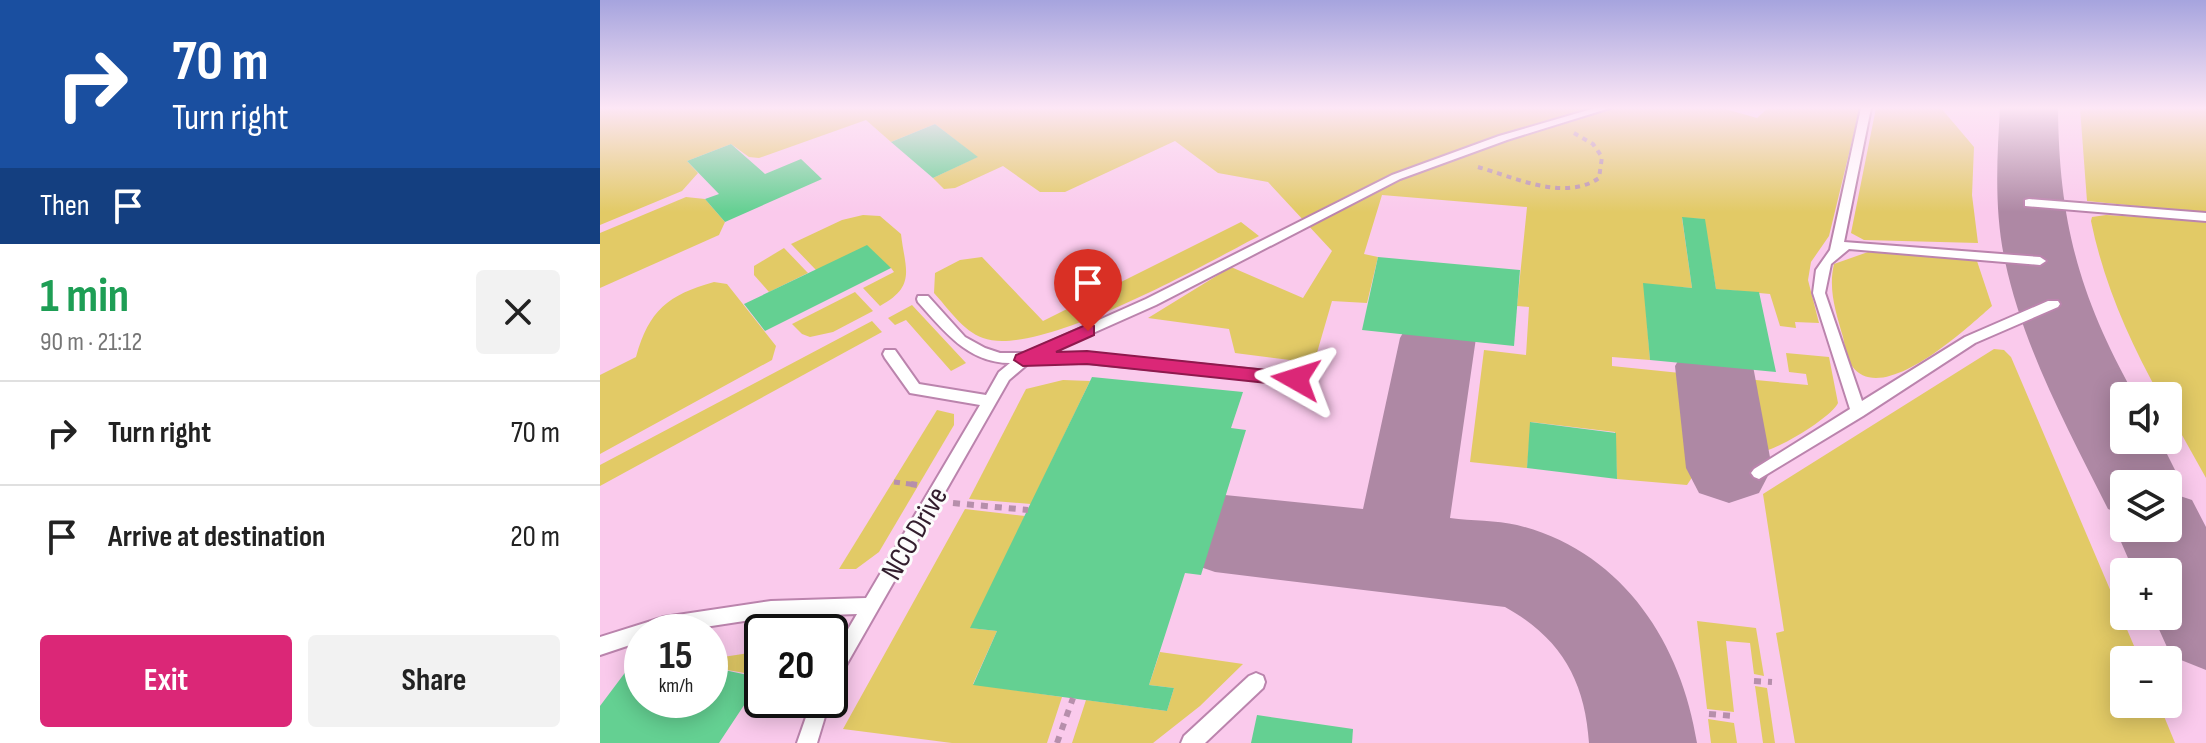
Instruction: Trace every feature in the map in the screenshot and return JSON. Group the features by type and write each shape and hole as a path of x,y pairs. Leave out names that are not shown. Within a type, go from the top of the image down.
{"lane":[{"path":"1023,360 1151,302 1396,177 1495,143"},
{"path":"1836,251 1859,143"},
{"path":"2029,203 2206,217"},
{"path":"1858,412 1819,293 1820,273 1827,255 1847,245 2040,261"},
{"path":"923,299 960,340 980,352 1023,360 1087,358 1296,379"},
{"path":"1759,473 1970,340 2053,304"},
{"path":"890,354 915,389 994,395"},
{"name":"NCO Drive","path":"848,646 994,395 1023,360"},
{"path":"600,646 664,625 740,613 871,606"},
{"path":"1191,743 1256,682"},
{"path":"807,743 815,718"}],"path":[{"path":"1469,165 1563,189 1590,184 1601,174 1603,159 1591,143"},
{"path":"932,502 1028,510"},
{"path":"1754,681 1772,682"},
{"path":"1057,743 1073,698"},
{"path":"1709,714 1734,716"}],"shaded area":[{"path":"600,143 802,143 759,158 749,157 731,144 687,161 698,173 682,191 600,225"},
{"path":"959,143 1171,143 1065,192 1040,192 1003,166 955,188 944,189 933,178 977,157"},
{"path":"1177,143 1852,143 1829,236 1811,262 1808,280 1819,323 1795,322 1796,328 1780,326 1770,294 1716,289 1704,219 1682,218 1692,288 1644,284 1650,360 1612,357 1612,366 1690,374 1701,464 1687,485 1617,479 1615,432 1531,422 1527,468 1470,462 1484,350 1526,355 1529,307 1517,306 1527,207 1382,195 1364,254 1378,257 1367,303 1332,301 1314,363 1235,353 1229,329 1148,318 1231,267 1303,298 1332,251 1268,182 1218,173"},
{"path":"1869,143 1970,143 1974,147 1972,195 1978,243 1864,240 1851,233"},
{"path":"2083,143 2206,143 2206,213 2087,201"},
{"path":"686,197 705,199 725,222 719,235 600,288 600,233"},
{"path":"863,215 880,216 901,234 906,267 904,284 892,299 880,306 863,288 894,272 891,268 816,270 791,244 842,220"},
{"path":"2106,215 2206,221 2206,478 2182,435 2182,382 2153,382 2110,289 2096,244 2092,217"},
{"path":"1241,222 1259,236 1121,305 1042,335 1008,341 983,338 962,325 934,293 935,273 960,260 982,257 1043,321"},
{"path":"784,248 808,273 769,292 754,275 754,266"},
{"path":"1868,252 1977,261 1992,306 1924,360 1883,377 1866,376 1848,360 1835,310 1832,283 1834,264"},
{"path":"714,282 727,284 776,346 772,360 600,454 600,375 636,357 647,327 663,307 684,293"},
{"path":"855,292 873,311 833,332 810,337 792,324"},
{"path":"912,305 966,363 951,371 906,320 895,325 888,318"},
{"path":"872,321 882,332 600,486 600,465"},
{"path":"1994,349 2004,350 2011,357 2110,590 2110,630 2127,630 2134,646 2110,646 2110,718 2165,718 2175,743 1795,743 1776,633 1784,631 1763,494"},
{"path":"1786,353 1829,357 1838,403 1825,417 1800,434 1774,448 1756,452 1745,379 1808,385 1806,374 1789,372"},
{"path":"1063,380 1090,381 1031,504 969,499 1026,389"},
{"path":"937,410 954,414 954,425 879,552 856,569 839,569"},
{"path":"965,509 1025,516 971,628 997,631 973,684 1062,697 1047,743 952,743 843,729"},
{"path":"1697,621 1756,628 1764,676 1754,674 1750,643 1726,641 1734,712 1707,709"},
{"path":"1160,652 1243,664 1200,706 1153,743 1072,743 1086,700 1167,711 1174,688 1149,685"},
{"path":"744,654 744,673 728,670 728,656"},
{"path":"1755,686 1767,688 1775,743 1763,743"},
{"path":"1708,719 1734,723 1737,743 1711,743"}],"building":[{"path":"892,143 959,143 978,157 933,178"},
{"path":"731,144 765,174 801,159 822,179 725,222 705,199 719,194 687,161"},
{"path":"1682,217 1705,219 1716,289 1759,292 1776,372 1650,360 1643,283 1692,288"},
{"path":"867,245 891,268 765,331 744,304"},
{"path":"1378,257 1520,270 1514,346 1362,330"},
{"path":"1092,377 1243,392 1231,428 1246,430 1201,575 1185,573 1149,685 1174,688 1167,711 973,685 997,631 970,628"},
{"path":"1530,422 1616,433 1617,479 1527,468"},
{"path":"728,671 744,674 744,705 719,743 600,743 600,706 624,674 624,718 728,718"},
{"path":"1257,715 1353,729 1352,743 1251,743"}],"taxiway":[{"path":"2028,143 2030,203 2035,241 2047,287 2083,373 2132,470"},
{"path":"1399,554 1438,338"},
{"path":"1714,366 1729,468"},
{"path":"1215,533 1399,554"},
{"path":"2167,542 2206,624"},
{"path":"1399,554 1517,567 1567,595 1588,614 1621,660 1640,714 1643,743"}],"route":[{"path":"1088,331 1023,360 1087,358 1296,379"}]}
